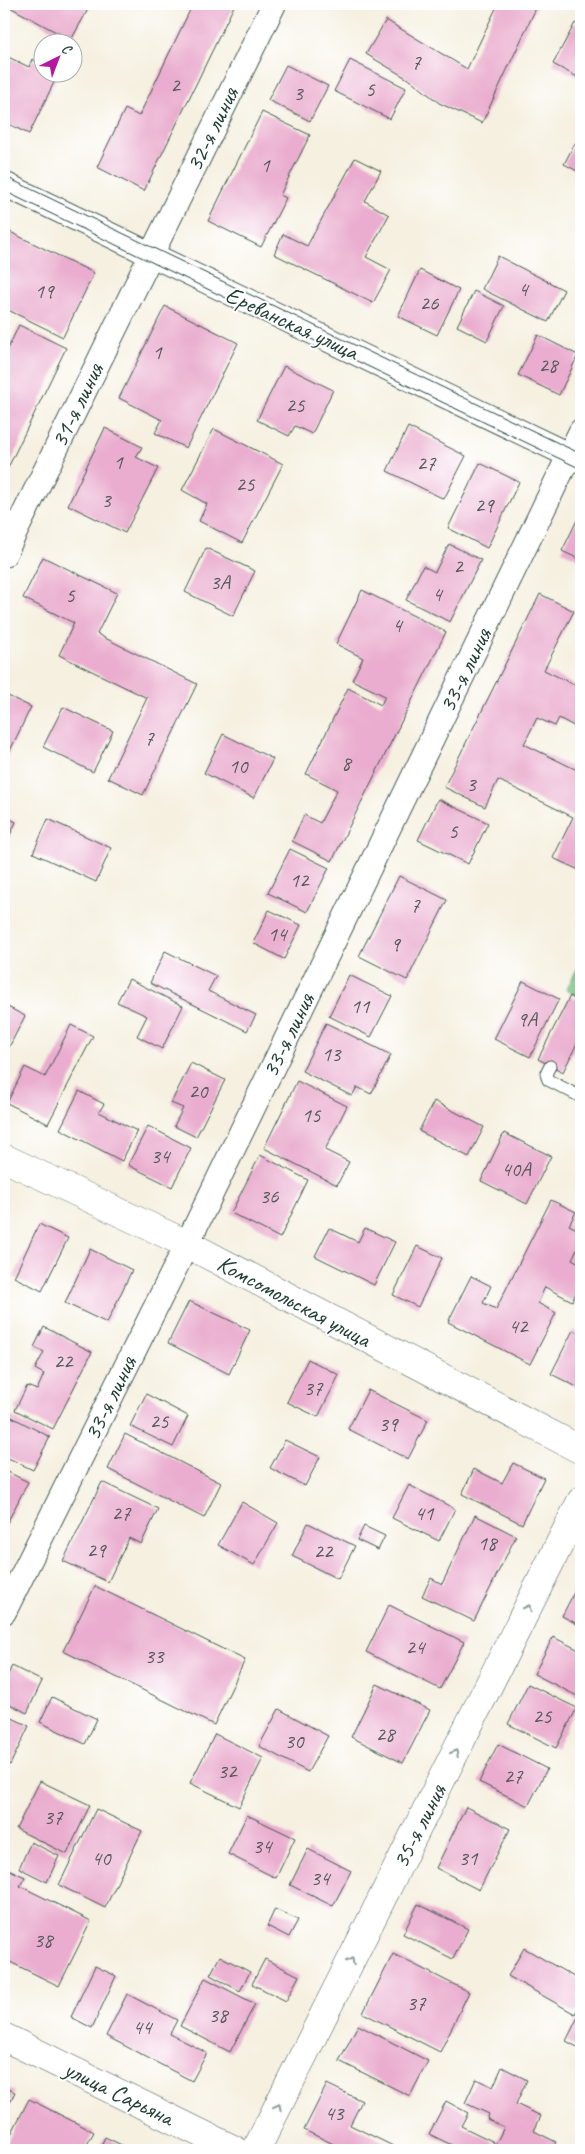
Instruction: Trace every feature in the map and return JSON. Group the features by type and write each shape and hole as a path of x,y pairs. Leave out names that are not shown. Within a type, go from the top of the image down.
{"street":[{"name":"32-я линия","path":"150,255 274,4"},
{"name":"Ереванская улица","path":"4,184 575,458"},
{"name":"31-я линия","path":"4,555 150,255"},
{"name":"33-я линия","path":"4,1612 575,458 581,431"},
{"name":"Комсомольская улица","path":"4,1158 186,1244 581,1450"},
{"name":"35-я линия","path":"256,2150 581,1501"},
{"name":"улица Сарьяна","path":"4,2037 235,2150"}],"lane":[{"path":"550,1066 546,1074 548,1080 581,1096"}],"green space":[{"path":"581,964 581,998 566,990"}],"building":[{"path":"4,4 91,4 75,32 56,32"},
{"path":"183,4 235,4 144,191 97,167 125,109 139,116 191,8"},
{"path":"498,4 538,4 482,123 439,103 413,82 366,54 386,20 467,69"},
{"path":"575,23 581,27 581,79 553,64"},
{"path":"4,55 29,67 32,59 32,82 54,82 29,134 4,122"},
{"path":"350,60 406,88 390,119 334,91"},
{"path":"286,65 328,86 310,121 268,100"},
{"path":"262,112 310,135 280,195 286,198 261,247 208,221"},
{"path":"575,143 581,147 581,173 564,164"},
{"path":"355,158 381,171 365,201 389,215 366,257 391,270 373,303 274,254 283,234 307,246"},
{"path":"4,229 94,273 63,337 4,308"},
{"path":"498,256 564,290 548,322 482,289"},
{"path":"420,270 459,290 437,335 398,316"},
{"path":"474,291 504,306 487,341 457,326"},
{"path":"165,306 238,343 186,448 155,433 162,420 119,398"},
{"path":"19,325 66,348 4,476 4,357"},
{"path":"538,335 578,355 559,395 518,375"},
{"path":"284,366 333,390 312,434 295,426 289,436 257,420"},
{"path":"408,427 466,456 444,499 387,471"},
{"path":"105,428 142,447 136,457 158,468 125,533 68,505"},
{"path":"214,429 283,464 242,543 199,521 207,504 182,490"},
{"path":"480,463 519,482 487,548 448,528"},
{"path":"581,512 581,560 562,551"},
{"path":"449,544 481,560 450,622 406,600 423,566 435,572"},
{"path":"206,548 255,571 233,616 185,592"},
{"path":"43,557 117,593 97,634 197,684 143,795 108,778 147,698 59,655 74,623 23,598"},
{"path":"362,590 446,632 332,861 292,841 304,815 320,823 337,790 306,774 348,688 381,705 385,696 352,680 363,658 336,644"},
{"path":"540,594 574,611 544,670 581,688 581,730 559,718 555,726 537,718 524,744 581,772 581,871 553,858 573,817 498,780 485,807 444,787"},
{"path":"4,694 31,707 4,763"},
{"path":"63,707 113,731 93,772 43,747"},
{"path":"223,734 273,759 254,798 204,773"},
{"path":"438,799 488,823 468,864 418,840"},
{"path":"4,816 16,822 4,848"},
{"path":"48,819 111,848 96,882 33,853"},
{"path":"290,849 329,868 307,912 268,893"},
{"path":"399,876 447,900 407,980 359,956"},
{"path":"269,910 301,925 284,959 253,943"},
{"path":"165,951 216,976 208,991 256,1015 247,1031 150,983"},
{"path":"349,975 392,996 371,1037 329,1016"},
{"path":"129,979 183,1006 162,1049 137,1036 147,1016 117,1002"},
{"path":"523,981 559,999 530,1057 494,1039"},
{"path":"570,996 581,1002 581,1035 563,1072 538,1059"},
{"path":"4,1005 25,1016 4,1057"},
{"path":"326,1023 391,1055 371,1094 357,1087 352,1096 302,1071"},
{"path":"71,1025 93,1036 48,1124 7,1103 25,1067 45,1077"},
{"path":"191,1063 225,1080 196,1137 174,1126 183,1108 171,1103"},
{"path":"297,1081 347,1106 325,1150 349,1162 337,1185 264,1148"},
{"path":"79,1091 104,1104 99,1112 137,1131 122,1161 60,1129"},
{"path":"434,1101 484,1127 469,1157 419,1131"},
{"path":"148,1126 191,1148 172,1187 128,1165"},
{"path":"504,1133 551,1156 527,1204 481,1181"},
{"path":"260,1155 308,1180 280,1238 231,1213"},
{"path":"551,1200 576,1212 569,1225 581,1231 581,1241 572,1259 581,1264 581,1283 572,1301 545,1287 538,1303 556,1313 530,1364 448,1322 471,1276 491,1286 483,1303 496,1309"},
{"path":"39,1224 68,1238 42,1291 14,1277"},
{"path":"329,1228 358,1242 365,1228 395,1242 374,1285 315,1256"},
{"path":"417,1246 442,1258 418,1307 393,1295"},
{"path":"90,1249 132,1270 107,1323 65,1303"},
{"path":"189,1301 250,1330 229,1374 168,1343"},
{"path":"44,1327 92,1352 53,1429 15,1410 27,1386 37,1390 44,1374 35,1369 44,1352 34,1347"},
{"path":"573,1330 580,1334 581,1331 581,1389 551,1374"},
{"path":"308,1359 339,1375 318,1417 287,1402"},
{"path":"368,1390 428,1420 408,1459 348,1429"},
{"path":"146,1394 188,1416 173,1447 130,1426"},
{"path":"4,1413 50,1437 33,1470 4,1456"},
{"path":"125,1434 221,1483 204,1518 108,1469"},
{"path":"285,1440 320,1457 305,1486 270,1468"},
{"path":"513,1463 544,1478 522,1524 462,1494 474,1469 502,1483"},
{"path":"4,1470 28,1482 7,1523 4,1521"},
{"path":"102,1482 158,1509 141,1544 129,1538 108,1582 63,1561"},
{"path":"409,1485 455,1509 439,1541 392,1518"},
{"path":"242,1502 278,1523 254,1565 218,1545"},
{"path":"475,1515 516,1536 474,1621 422,1596 431,1578 442,1584"},
{"path":"308,1523 355,1546 338,1579 292,1556"},
{"path":"364,1526 385,1536 378,1550 357,1540"},
{"path":"581,1579 581,1626 562,1616"},
{"path":"95,1586 245,1660 214,1725 63,1651"},
{"path":"389,1605 464,1642 440,1689 366,1652"},
{"path":"553,1637 581,1651 581,1698 534,1674"},
{"path":"12,1666 42,1681 27,1713 4,1701 4,1683"},
{"path":"377,1684 430,1710 403,1763 351,1737"},
{"path":"528,1684 577,1708 556,1748 508,1724"},
{"path":"52,1697 97,1719 85,1744 40,1722"},
{"path":"279,1709 328,1736 308,1772 259,1746"},
{"path":"4,1714 29,1726 10,1765 4,1762"},
{"path":"215,1734 263,1758 239,1807 190,1783"},
{"path":"498,1744 547,1769 528,1806 479,1782"},
{"path":"40,1781 90,1805 67,1854 16,1829"},
{"path":"466,1807 510,1829 479,1890 436,1868"},
{"path":"96,1809 142,1831 105,1908 59,1885"},
{"path":"247,1815 295,1838 276,1878 228,1854"},
{"path":"31,1842 59,1856 47,1882 19,1868"},
{"path":"308,1849 351,1871 333,1906 290,1885"},
{"path":"4,1867 25,1877 20,1886 91,1921 59,1986 4,1959"},
{"path":"418,1904 468,1929 453,1959 403,1934"},
{"path":"275,1909 298,1920 289,1937 267,1926"},
{"path":"524,1948 581,1981 581,2002 575,2014 508,1976"},
{"path":"393,1954 469,1992 440,2052 363,2013"},
{"path":"220,1956 250,1972 240,1991 210,1975"},
{"path":"265,1959 299,1976 286,2001 252,1984"},
{"path":"95,1966 116,1976 92,2028 71,2017"},
{"path":"205,1978 255,2004 230,2052 180,2026"},
{"path":"127,1994 177,2020 170,2034 207,2053 192,2081 106,2036"},
{"path":"581,2011 581,2049 566,2041"},
{"path":"358,2025 428,2061 410,2096 339,2061"},
{"path":"502,2067 527,2080 516,2104 541,2116 534,2131 556,2142 552,2150 493,2150 504,2127 487,2119 489,2114 465,2103 476,2079 493,2087"},
{"path":"327,2084 362,2101 350,2125 393,2146 391,2150 346,2150 304,2130"},
{"path":"4,2087 15,2092 4,2115"},
{"path":"29,2099 94,2132 84,2150 10,2150 4,2148"},
{"path":"446,2101 468,2113 461,2126 494,2142 490,2150 462,2150 429,2134"},
{"path":"105,2137 132,2150 99,2150"}],"tram line":[{"path":"4,176 581,454"},
{"path":"4,191 581,469"}]}
